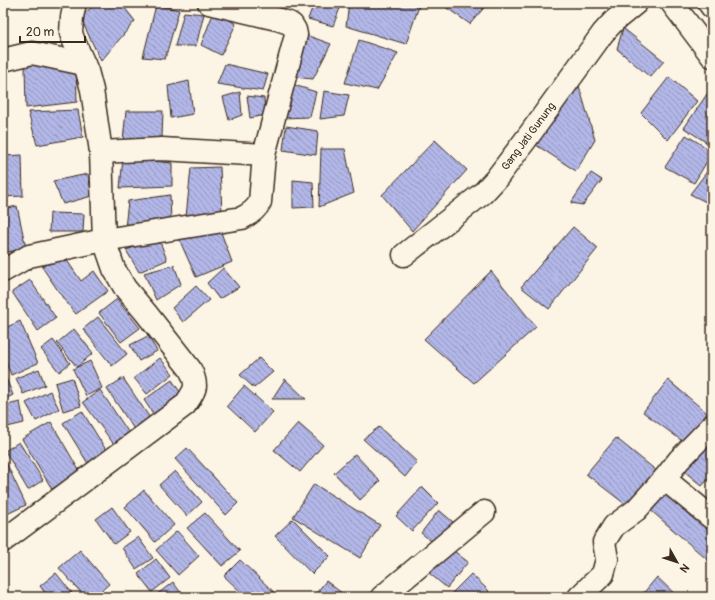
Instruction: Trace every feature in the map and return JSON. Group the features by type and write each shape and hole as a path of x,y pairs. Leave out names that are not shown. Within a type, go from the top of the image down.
{"street":[{"path":"3,541 185,405 195,390 195,379 190,369 125,288 114,269 104,240 101,152 92,90 87,71 71,33 75,3"},
{"path":"3,271 29,256 104,240 242,218 251,214 257,207 260,202 264,155 296,35 295,30 288,23 277,18 209,3"},
{"name":"Gang Jati Gunung","path":"404,255 483,193 496,179 603,33 614,21 636,3"},
{"path":"672,3 712,56"},
{"path":"709,3 712,7"},
{"path":"3,60 32,53 84,64"},
{"path":"101,152 162,149 264,155"},
{"path":"579,597 603,574 607,559 604,542 614,526 636,510 679,460 712,426"},
{"path":"665,478 712,518"},
{"path":"382,597 484,512"}],"building":[{"path":"97,3 121,3 135,21 101,61 80,17"},
{"path":"314,3 342,3 333,26 308,19"},
{"path":"349,3 420,3 406,44 346,26"},
{"path":"488,3 470,24 441,4"},
{"path":"156,5 179,10 165,59 143,57"},
{"path":"214,11 236,24 221,55 201,45"},
{"path":"184,12 204,14 196,46 175,46"},
{"path":"623,28 664,61 650,77 617,49"},
{"path":"306,35 331,44 313,79 294,77"},
{"path":"359,40 398,53 377,90 345,83"},
{"path":"76,61 77,102 26,108 25,66"},
{"path":"225,64 268,74 263,91 217,84"},
{"path":"669,77 697,101 668,140 641,113"},
{"path":"577,79 595,140 576,171 533,143"},
{"path":"189,81 193,114 171,118 168,86"},
{"path":"291,84 316,92 310,117 281,118"},
{"path":"324,91 349,95 344,116 320,119"},
{"path":"240,92 242,115 229,120 223,97"},
{"path":"707,94 712,97 712,146 684,128"},
{"path":"247,96 264,98 265,115 250,118"},
{"path":"78,110 83,137 37,145 28,112"},
{"path":"126,111 163,111 162,137 123,141"},
{"path":"286,126 318,131 316,155 283,150"},
{"path":"686,135 712,151 694,183 665,167"},
{"path":"435,140 467,170 412,231 382,195"},
{"path":"321,149 345,149 354,193 319,207"},
{"path":"22,155 23,196 3,197 3,156"},
{"path":"123,158 172,163 172,186 120,188"},
{"path":"712,165 712,205 690,194"},
{"path":"220,167 222,213 186,217 191,168"},
{"path":"591,173 602,180 583,205 571,203"},
{"path":"88,174 92,196 63,204 53,181"},
{"path":"293,180 313,182 314,207 293,208"},
{"path":"170,195 171,221 125,228 128,201"},
{"path":"17,206 26,248 3,253 3,209"},
{"path":"50,213 84,214 83,232 49,232"},
{"path":"219,227 232,262 196,277 179,239"},
{"path":"573,227 598,248 549,309 521,287"},
{"path":"159,239 167,260 139,272 126,250"},
{"path":"62,253 81,281 94,271 108,291 76,314 67,304 42,267"},
{"path":"174,265 181,284 156,300 144,273"},
{"path":"223,268 239,287 219,299 207,283"},
{"path":"491,271 536,327 474,383 424,339"},
{"path":"30,280 56,318 38,331 12,292"},
{"path":"196,286 209,300 183,322 172,308"},
{"path":"117,299 140,328 121,342 99,313"},
{"path":"98,317 127,354 112,366 83,329"},
{"path":"20,321 38,363 11,375 3,355 3,329"},
{"path":"74,329 93,353 77,367 57,343"},
{"path":"148,336 157,351 139,361 130,345"},
{"path":"53,340 70,363 59,372 41,349"},
{"path":"160,358 173,374 147,394 134,378"},
{"path":"259,358 273,372 254,388 240,375"},
{"path":"90,361 102,388 86,396 73,369"},
{"path":"39,369 45,385 23,394 16,378"},
{"path":"3,371 13,395 3,400"},
{"path":"72,378 81,406 63,411 55,383"},
{"path":"123,378 154,424 138,435 107,389"},
{"path":"285,379 306,399 272,399"},
{"path":"172,380 182,395 154,415 144,400"},
{"path":"668,380 707,413 685,443 643,412"},
{"path":"244,386 273,412 255,432 227,406"},
{"path":"100,390 133,439 118,450 83,402"},
{"path":"50,391 59,409 36,421 26,403"},
{"path":"20,402 24,423 3,428 3,406"},
{"path":"82,411 111,458 92,470 63,423"},
{"path":"51,422 80,472 52,489 22,439"},
{"path":"298,423 323,445 300,472 274,450"},
{"path":"379,427 417,462 405,477 363,439"},
{"path":"616,438 663,476 634,511 586,474"},
{"path":"712,440 712,475 702,486 684,471"},
{"path":"19,442 43,480 28,490 5,451"},
{"path":"187,448 238,503 226,515 175,459"},
{"path":"355,454 380,481 360,500 334,473"},
{"path":"3,456 26,505 7,514 3,506"},
{"path":"175,471 202,502 187,516 159,485"},
{"path":"314,484 380,525 360,558 293,517"},
{"path":"667,485 712,528 711,563 647,507"},
{"path":"422,487 438,503 412,531 396,516"},
{"path":"144,490 174,525 155,542 125,507"},
{"path":"112,507 130,532 114,544 96,519"},
{"path":"439,510 453,522 435,544 421,533"},
{"path":"205,513 240,551 222,566 187,528"},
{"path":"293,519 330,556 312,574 275,536"},
{"path":"177,531 199,556 178,575 156,550"},
{"path":"138,537 153,558 136,569 122,548"},
{"path":"450,548 468,562 447,588 429,573"},
{"path":"80,550 109,584 94,597 85,597 59,568"},
{"path":"156,559 170,578 152,592 138,574"},
{"path":"240,560 279,597 246,597 224,576"},
{"path":"56,573 72,593 66,597 48,597 40,586"},
{"path":"471,574 489,591 484,597 456,597 452,593"},
{"path":"657,577 678,597 641,596"},
{"path":"326,581 347,597 313,597"},
{"path":"173,582 184,597 155,596"}]}
